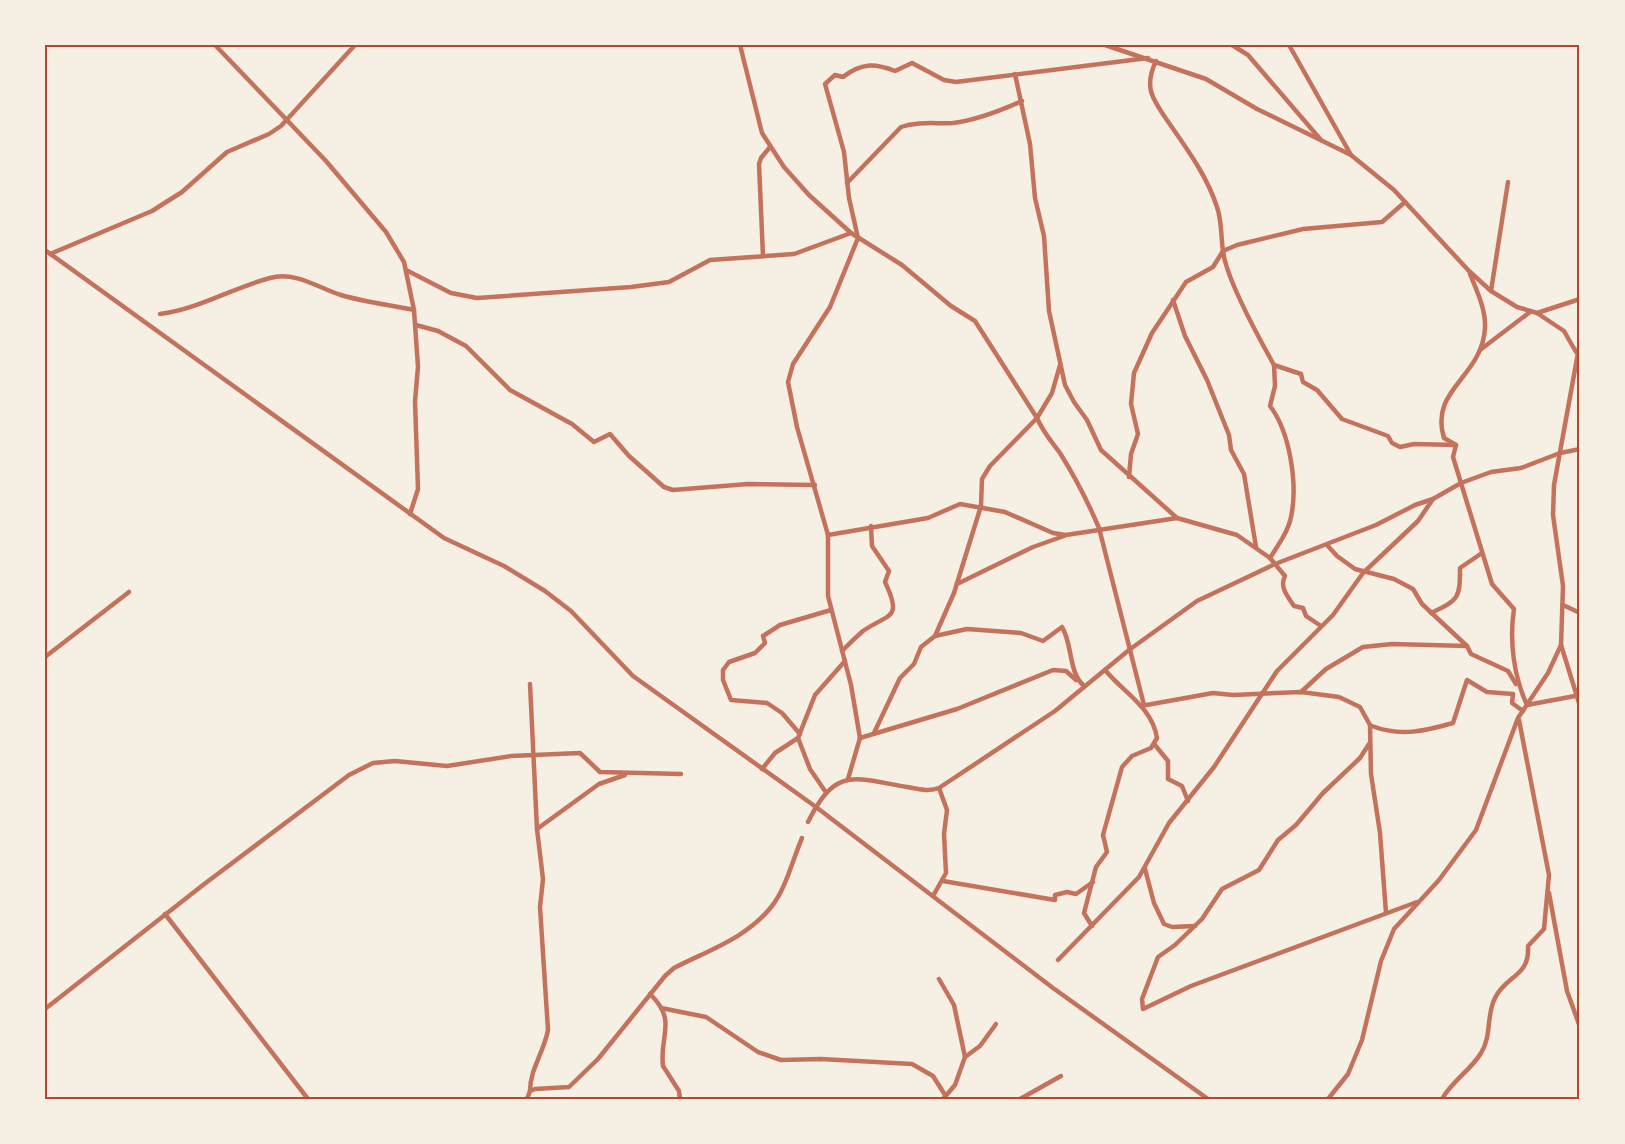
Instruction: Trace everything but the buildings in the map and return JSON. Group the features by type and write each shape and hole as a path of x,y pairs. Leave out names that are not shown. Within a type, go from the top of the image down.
{"street":[{"path":"215,45 288,118 386,232 398,250 406,270 414,309 418,367 415,434 418,489 410,514"},
{"path":"50,254 152,211 182,192 228,152 269,134 288,118 355,45"},
{"path":"740,45 756,113 770,147 796,182 851,233 903,265 951,306 975,321 1037,418 1042,431 1059,452 1099,528 1142,705 1155,727 1157,738 1155,746"},
{"path":"1105,45 1206,79 1322,142 1351,154"},
{"path":"1232,45 1248,55 1322,142"},
{"path":"1289,45 1351,154 1405,202 1469,272 1491,291 1530,312 1537,313 1564,331 1577,353"},
{"path":"848,779 860,738 852,685 828,596 828,535 790,400 789,372 830,307 858,238 847,183 844,152 825,84 835,75 843,77 861,66 874,63 895,70 912,63 944,80 956,82 1148,58"},
{"path":"1156,61 1149,83 1153,98 1192,156 1211,192 1221,220 1223,251 1231,278 1274,365 1275,386 1270,405 1277,414 1282,430 1293,495 1287,528 1270,558"},
{"path":"1015,74 1030,144 1035,198 1044,236 1046,294 1065,385 1087,420 1101,450 1177,518"},
{"path":"847,183 902,127 914,123 930,125 977,119 1022,101"},
{"path":"763,256 759,165 761,158 770,147"},
{"path":"1491,291 1508,182"},
{"path":"1129,477 1131,454 1138,434 1131,404 1134,373 1152,333 1186,282 1212,267 1223,251 1303,230 1382,222 1405,202"},
{"path":"406,270 451,294 477,298 649,285 681,277 710,260 811,249 851,233"},
{"path":"45,250 444,538 504,566 545,591 571,611 633,676 816,807 1053,988 1208,1099"},
{"path":"1456,445 1444,438 1440,417 1441,408 1471,369 1480,350 1485,328 1482,307 1469,272"},
{"path":"160,314 204,304 270,278 288,277 304,280 341,295 414,309"},
{"path":"1537,313 1580,298"},
{"path":"1173,300 1185,336 1208,380 1229,435 1231,450 1246,480 1256,547"},
{"path":"1480,350 1530,312"},
{"path":"416,326 438,331 466,346 510,390 572,424 594,442 610,434 629,456 664,487 680,491 748,484 815,485"},
{"path":"1328,1099 1347,1074 1362,1040 1381,961 1394,929 1439,880 1476,830 1518,718 1548,673 1560,645 1563,605 1562,574 1553,515 1554,485 1580,342"},
{"path":"935,636 957,584 981,506 982,479 990,466 1037,418 1052,393 1060,365"},
{"path":"1274,365 1301,374 1304,382 1317,390 1342,419 1388,436 1400,447 1414,444 1456,445"},
{"path":"1456,445 1453,457 1492,584 1515,609 1512,626 1518,686"},
{"path":"808,822 825,791 848,779 924,790 939,788 1056,711 1129,650 1197,601 1275,564 1327,545 1433,499 1461,483 1491,472 1539,463 1560,453 1580,449"},
{"path":"1058,960 1144,869 1169,823 1233,740 1262,692 1288,658 1338,609 1364,573 1418,521 1433,499"},
{"path":"828,535 928,518 960,504 981,506 1066,535"},
{"path":"957,584 1033,547 1066,535 1099,528 1177,518 1227,532 1256,547 1270,558 1285,576 1282,581 1285,592 1294,606 1303,608 1306,616 1321,626"},
{"path":"842,651 862,632 887,620 892,613 892,601 885,582 889,571 872,546 871,526"},
{"path":"1327,545 1337,556 1364,573 1403,583 1413,590 1431,613 1467,646 1471,654 1508,671 1527,705"},
{"path":"1431,613 1454,601 1460,594 1460,568 1482,554"},
{"path":"45,657 129,592"},
{"path":"1563,605 1580,613"},
{"path":"825,791 810,769 799,736 782,712 767,703 731,700 723,680 723,670 729,662 755,653 765,643 763,636 774,627 831,610"},
{"path":"874,733 900,678 915,664 921,647 935,636 967,628 1021,633 1043,640 1062,627 1068,641 1076,680"},
{"path":"1301,692 1326,669 1364,647 1384,644 1467,646"},
{"path":"1560,645 1580,706"},
{"path":"762,769 775,753 799,736 815,695 845,661"},
{"path":"860,738 957,710 1053,670 1066,671 1084,686"},
{"path":"1106,670 1118,686 1142,705"},
{"path":"1372,726 1389,732 1409,733 1454,723 1467,680 1487,692 1512,694 1512,703 1523,711"},
{"path":"527,1099 532,1074 545,1045 548,1030 540,907 543,879 537,830 530,684"},
{"path":"1142,705 1188,695 1262,692 1301,692 1339,697 1356,704 1370,725 1369,744 1386,913"},
{"path":"1527,705 1575,696"},
{"path":"1442,1099 1482,1051 1488,1035 1495,998 1529,960 1528,946 1544,929 1549,875 1518,718"},
{"path":"1369,744 1360,758 1323,793 1296,825 1278,840 1259,870 1222,889 1195,926 1156,961 1142,999 1143,1009 1191,986 1417,902"},
{"path":"1155,746 1168,761 1168,779 1182,786 1188,801"},
{"path":"1092,926 1084,913 1096,867 1107,852 1103,835 1122,767 1132,756 1155,746"},
{"path":"45,1009 165,914 350,775 373,763 395,761 447,766 511,756 580,753 600,772 681,774"},
{"path":"537,830 599,784 633,773"},
{"path":"933,896 946,873 944,834 947,810 939,788"},
{"path":"530,1091 569,1087 598,1059 674,968 742,934 773,905 802,838"},
{"path":"1144,869 1154,903 1164,924 1172,927 1195,926"},
{"path":"943,881 1055,900 1055,895 1067,892 1076,894 1093,882"},
{"path":"1548,884 1567,991 1580,1027"},
{"path":"165,914 308,1099"},
{"path":"661,1008 706,1017 758,1052 781,1060 821,1059 912,1064 933,1076 944,1097 955,1085 965,1057 954,1005 939,979"},
{"path":"650,994 666,1014 663,1066 679,1091 680,1099"},
{"path":"965,1057 980,1046 996,1024"},
{"path":"1020,1099 1061,1076"}]}
